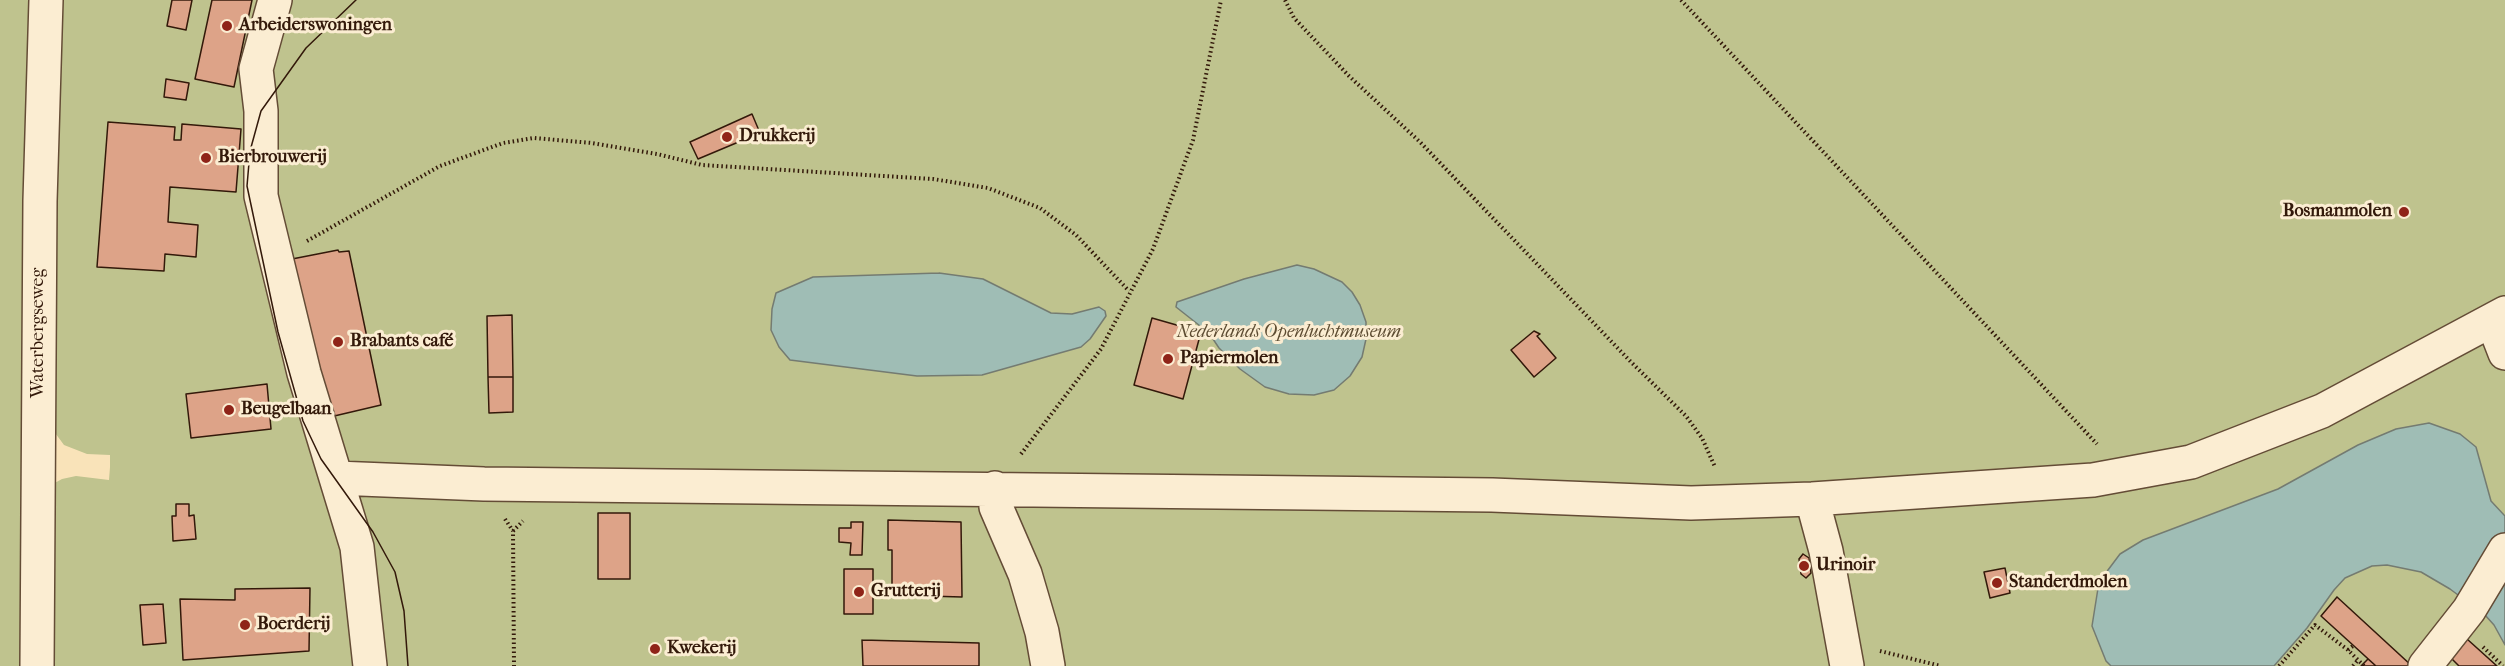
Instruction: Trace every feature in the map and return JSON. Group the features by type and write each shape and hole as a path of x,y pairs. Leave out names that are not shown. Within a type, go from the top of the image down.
{"street":[{"name":"Waterbergseweg","path":"37,666 40,213 46,0"},
{"path":"275,0 256,69 261,111 261,196 304,374 357,547 370,666"},
{"path":"336,478 484,484 1492,495 1691,503 1812,500 2093,480 2191,462 2322,411 2499,317 2505,353"},
{"path":"995,488 996,507 1024,574 1042,632 1048,666"},
{"path":"1812,500 1826,551 1844,654"},
{"path":"2425,666 2469,610 2505,550"}],"path":[{"path":"995,488 1101,349 1129,291 1153,249 1193,140 1221,0"},
{"path":"1285,0 1293,18 1349,76 1420,142 1632,363 1686,416 1702,438 1715,466 1725,501"},
{"path":"1681,0 2127,475"},
{"path":"274,255 290,250 440,166 503,143 534,138 592,143 657,154 702,165 933,179 988,188 1040,207 1076,235 1129,291"},
{"path":"484,484 513,531 514,666"},
{"path":"2279,666 2315,625 2348,650 2364,666"},
{"path":"2348,650 2354,645"},
{"path":"1844,654 1941,666"},
{"path":"2353,666 2358,660"}],"green space":[{"path":"0,0 29,0 30,666 0,666"},
{"name":"Nederlands Openluchtmuseum","path":"55,0 2505,0 2505,666 44,666 51,485 62,479 76,476 109,480 110,467 110,455 87,454 64,445 50,426"}],"water":[{"path":"1297,265 1314,269 1342,282 1360,305 1366,322 1366,339 1362,357 1350,376 1334,390 1314,395 1289,394 1265,387 1240,369 1219,348 1209,333 1176,307 1177,302 1244,279"},
{"path":"939,273 983,279 1051,313 1072,314 1099,307 1105,311 1106,316 1090,339 1081,347 982,375 917,376 790,360 779,347 771,330 772,309 776,293 813,277"},
{"path":"2429,423 2460,434 2476,447 2491,501 2505,516 2505,645 2494,625 2485,615 2450,589 2421,572 2387,565 2372,566 2345,578 2307,628 2274,666 2111,666 2106,661 2092,626 2099,582 2120,554 2143,540 2278,489 2358,445 2396,429"}],"building":[{"path":"172,0 192,0 186,30 167,26"},
{"path":"212,0 252,0 234,87 195,79"},
{"path":"166,79 189,83 186,100 164,97"},
{"path":"752,114 760,133 698,159 690,142"},
{"path":"108,122 175,127 174,140 181,140 182,124 241,129 236,192 170,187 168,222 198,225 196,257 165,254 164,271 97,267"},
{"path":"338,250 339,252 349,251 381,405 330,417 292,259"},
{"path":"512,315 513,377 488,377 487,316"},
{"path":"1152,318 1201,332 1183,399 1134,385"},
{"path":"1534,331 1540,334 1537,336 1556,358 1534,377 1511,350"},
{"path":"488,377 513,377 513,412 489,413"},
{"path":"267,384 271,429 191,438 186,394"},
{"path":"176,504 189,504 189,516 194,515 196,539 173,541 172,516 176,516"},
{"path":"598,513 630,513 630,579 598,579"},
{"path":"888,520 961,522 962,597 892,595 892,550 888,550"},
{"path":"851,522 863,522 862,555 850,555 851,543 839,542 839,528 851,528"},
{"path":"1803,554 1809,558 1811,573 1806,578 1801,574 1799,559"},
{"name":"Standerdmolen","path":"2005,568 2010,593 1990,598 1984,572"},
{"path":"844,569 873,569 873,614 844,614"},
{"path":"310,588 309,651 183,660 180,599 235,600 235,589"},
{"path":"2337,597 2412,666 2376,666 2321,616"},
{"path":"163,604 166,643 143,645 140,605"},
{"path":"2467,639 2497,666 2459,666 2451,658"},
{"path":"862,640 979,643 979,666 863,666"},
{"path":"2368,659 2376,666 2361,666"}],"tram line":[{"path":"356,0 306,48 261,111 250,151 247,186 278,332 303,421 321,459 373,532 395,572 404,611 408,666"}],"place":[{"name":"Arbeiderswoningen","path":"227,26"},
{"name":"Drukkerij","path":"727,137"},
{"name":"Bierbrouwerij","path":"206,158"},
{"name":"Bosmanmolen","path":"2404,212"},
{"name":"Brabants café","path":"338,342"},
{"name":"Papiermolen","path":"1168,359"},
{"name":"Beugelbaan","path":"229,410"},
{"name":"Urinoir","path":"1804,566"},
{"name":"Standerdmolen","path":"1997,583"},
{"name":"Grutterij","path":"859,592"},
{"name":"Boerderij","path":"245,625"},
{"name":"Kwekerij","path":"655,649"}]}
